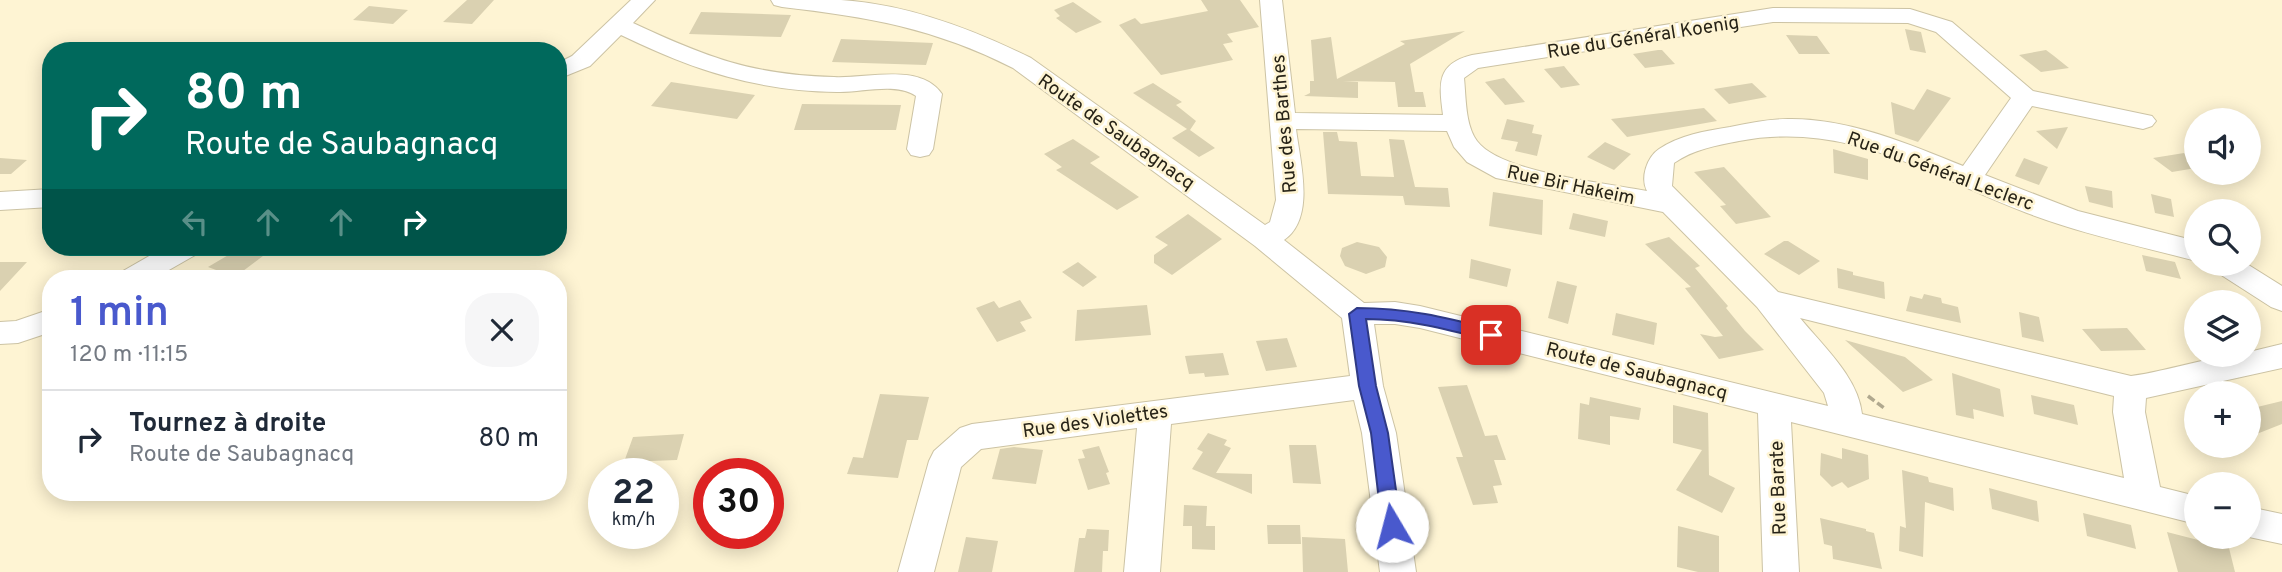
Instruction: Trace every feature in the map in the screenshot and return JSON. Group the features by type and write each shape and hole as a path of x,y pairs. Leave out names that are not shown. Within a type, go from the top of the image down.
{"street":[{"path":"567,62 630,0"},
{"path":"567,67 581,61 644,0"},
{"name":"Route de Saubagnacq","path":"782,0 861,8 938,26 981,41 1022,64 1265,239 1357,314 1395,313 1420,317 2184,507"},
{"name":"Rue des Barthes","path":"1265,239 1283,227 1290,200 1271,0"},
{"name":"Rue du Général Koenig","path":"1456,122 1452,78 1458,69 1472,62 1773,15 1910,16 1927,20 1944,27 2025,97"},
{"path":"618,25 661,45 747,76 828,84 909,83 922,87 929,94 920,149"},
{"path":"1969,178 2025,97 2143,121"},
{"path":"1284,121 1456,122"},
{"name":"Rue Bir Hakeim","path":"1456,122 1467,150 1485,164 1506,172 1672,205"},
{"name":"Rue du Général Leclerc","path":"1846,423 1844,400 1837,386 1768,300 1672,205 1658,187 1661,160 1690,141 1771,127 1799,127 1863,139 2068,218 2184,247"},
{"path":"0,201 42,199"},
{"path":"147,270 171,256"},
{"path":"2244,276 2282,300"},
{"path":"1768,300 2132,388 2163,384 2282,356"},
{"path":"1357,314 1367,386 1380,433 1398,572"},
{"path":"0,333 19,332 42,323"},
{"name":"Rue des Violettes","path":"916,572 946,461 972,437 1367,386"},
{"path":"2132,388 2129,412 2145,499"},
{"name":"Rue Barate","path":"1774,404 1781,572"},
{"path":"1142,572 1155,412"},
{"path":"2261,525 2282,529"}],"building":[{"path":"467,0 494,0 472,24 443,22"},
{"path":"1201,0 1240,0 1259,27 1227,34 1233,42 1223,44 1233,60 1161,75 1119,25 1135,18 1141,24 1208,11"},
{"path":"1073,2 1102,22 1076,33 1056,18 1060,16 1054,10"},
{"path":"369,6 408,10 393,24 353,20"},
{"path":"701,12 791,15 781,37 689,34"},
{"path":"1905,29 1921,32 1926,53 1910,50"},
{"path":"1465,31 1410,64 1415,92 1423,92 1426,107 1398,107 1395,82 1343,81 1358,82 1358,98 1304,96 1310,93 1310,81 1314,81 1311,40 1331,37 1337,79 1405,44 1400,41"},
{"path":"1786,35 1817,36 1830,54 1799,54"},
{"path":"841,39 933,43 926,65 832,62"},
{"path":"1662,50 1675,64 1645,68 1633,54"},
{"path":"2046,50 2069,68 2041,72 2019,55"},
{"path":"1564,66 1580,85 1561,88 1544,69"},
{"path":"1504,78 1525,102 1505,105 1485,82"},
{"path":"671,82 755,95 737,119 651,106"},
{"path":"1153,83 1182,102 1176,105 1196,121 1190,130 1215,148 1199,157 1172,138 1187,129 1133,93"},
{"path":"1752,83 1767,97 1729,104 1714,89"},
{"path":"1927,89 1951,98 1918,142 1895,134 1891,102 1914,110"},
{"path":"802,104 901,105 896,130 794,130"},
{"path":"1704,108 1717,121 1627,137 1611,119"},
{"path":"1507,119 1534,125 1532,133 1542,135 1537,156 1515,151 1518,142 1501,139"},
{"path":"2068,127 2057,149 2036,131"},
{"path":"1323,132 1337,132 1339,141 1357,142 1361,176 1394,177 1389,139 1404,140 1415,187 1448,188 1450,207 1405,205 1403,196 1328,194"},
{"path":"1073,139 1100,157 1090,163 1139,197 1117,210 1056,170 1062,167 1044,154"},
{"path":"1605,142 1631,154 1614,170 1587,157"},
{"path":"1833,149 1868,159 1868,180 1834,173"},
{"path":"2184,153 2184,170 2172,172 2153,158"},
{"path":"0,158 27,160 11,174 0,174"},
{"path":"2024,158 2048,167 2039,185 2015,176"},
{"path":"1724,167 1771,217 1736,224 1720,206 1726,205 1694,172"},
{"path":"2085,186 2112,191 2113,208 2089,202"},
{"path":"1493,192 1543,200 1542,235 1489,226"},
{"path":"2151,194 2171,199 2174,217 2155,213"},
{"path":"1573,213 1608,221 1605,237 1569,229"},
{"path":"1188,214 1222,239 1172,275 1154,263 1154,255 1168,245 1155,237"},
{"path":"1669,237 1700,266 1695,268 1728,306 1726,308 1745,331 1764,350 1719,359 1700,334 1723,336 1685,288 1691,287 1645,244"},
{"path":"1784,241 1820,261 1799,275 1764,254"},
{"path":"1357,242 1379,247 1387,257 1385,267 1366,274 1345,266 1340,256 1342,248"},
{"path":"2142,255 2175,262 2181,279 2146,271"},
{"path":"227,256 263,256 244,270 216,270 208,267"},
{"path":"1471,259 1511,269 1507,287 1469,278"},
{"path":"0,262 27,262 0,291"},
{"path":"1078,262 1097,277 1083,287 1062,272"},
{"path":"1837,268 1853,272 1853,275 1884,282 1885,299 1838,288"},
{"path":"1557,281 1577,286 1568,324 1548,318"},
{"path":"1924,294 1941,298 1942,303 1958,307 1961,323 1906,311 1910,296 1922,299"},
{"path":"1020,300 1032,318 1020,322 1026,331 997,342 976,308 994,301 999,308"},
{"path":"1147,305 1151,335 1075,341 1077,310"},
{"path":"2019,312 2039,317 2044,342 2022,337"},
{"path":"1616,313 1657,323 1654,345 1612,335"},
{"path":"2127,328 2146,350 2101,351 2082,329"},
{"path":"1287,338 1297,367 1266,371 1256,341"},
{"path":"1845,340 1905,357 1933,380 1903,392"},
{"path":"1223,353 1229,375 1205,377 1204,373 1189,374 1185,356"},
{"path":"1952,373 2000,389 2004,417 1973,409 1974,419 1956,415"},
{"path":"1467,385 1485,436 1497,435 1506,460 1494,460 1502,485 1493,486 1498,503 1473,505 1456,457 1463,457 1438,387"},
{"path":"880,394 929,397 918,440 907,440 898,478 847,474 853,457 863,458"},
{"path":"2031,395 2074,405 2078,425 2034,414"},
{"path":"1590,397 1641,408 1639,420 1610,416 1610,445 1578,439 1580,403 1589,405"},
{"path":"2282,401 2282,424 2261,432 2261,406"},
{"path":"1673,405 1708,413 1709,475 1735,488 1722,513 1676,490 1702,450 1673,443"},
{"path":"1208,433 1227,440 1224,445 1231,448 1216,473 1252,474 1252,494 1192,469 1203,452 1197,449"},
{"path":"684,434 678,458 625,458 633,437"},
{"path":"1289,445 1316,445 1321,484 1293,483"},
{"path":"1099,446 1109,472 1106,473 1110,484 1088,490 1078,459 1085,458 1082,450"},
{"path":"1014,447 1043,450 1036,484 992,479 1000,449"},
{"path":"1842,448 1868,455 1869,479 1848,488 1842,482 1832,487 1820,475 1821,453 1842,459"},
{"path":"1902,470 1928,477 1929,482 1953,488 1954,511 1925,502 1923,557 1899,551 1900,526 1906,528"},
{"path":"1989,488 2037,501 2039,522 1992,509"},
{"path":"1184,505 1207,506 1206,526 1215,526 1215,550 1192,549 1192,526 1183,526"},
{"path":"2083,513 2131,525 2136,549 2087,536"},
{"path":"1820,518 1874,533 1882,569 1833,559 1832,546 1824,544"},
{"path":"1267,525 1300,525 1301,544 1268,544"},
{"path":"1678,526 1719,536 1719,572 1698,572 1677,567"},
{"path":"1087,529 1109,530 1108,551 1103,551 1102,572 1074,572 1079,538 1085,538"},
{"path":"2167,532 2184,536 2184,549 2229,549 2235,572 2178,572"},
{"path":"966,537 998,541 992,572 958,572"},
{"path":"1302,537 1345,539 1348,572 1303,572"}],"route":[{"path":"1392,526 1380,433 1367,386 1357,314 1395,313 1491,335"}]}
